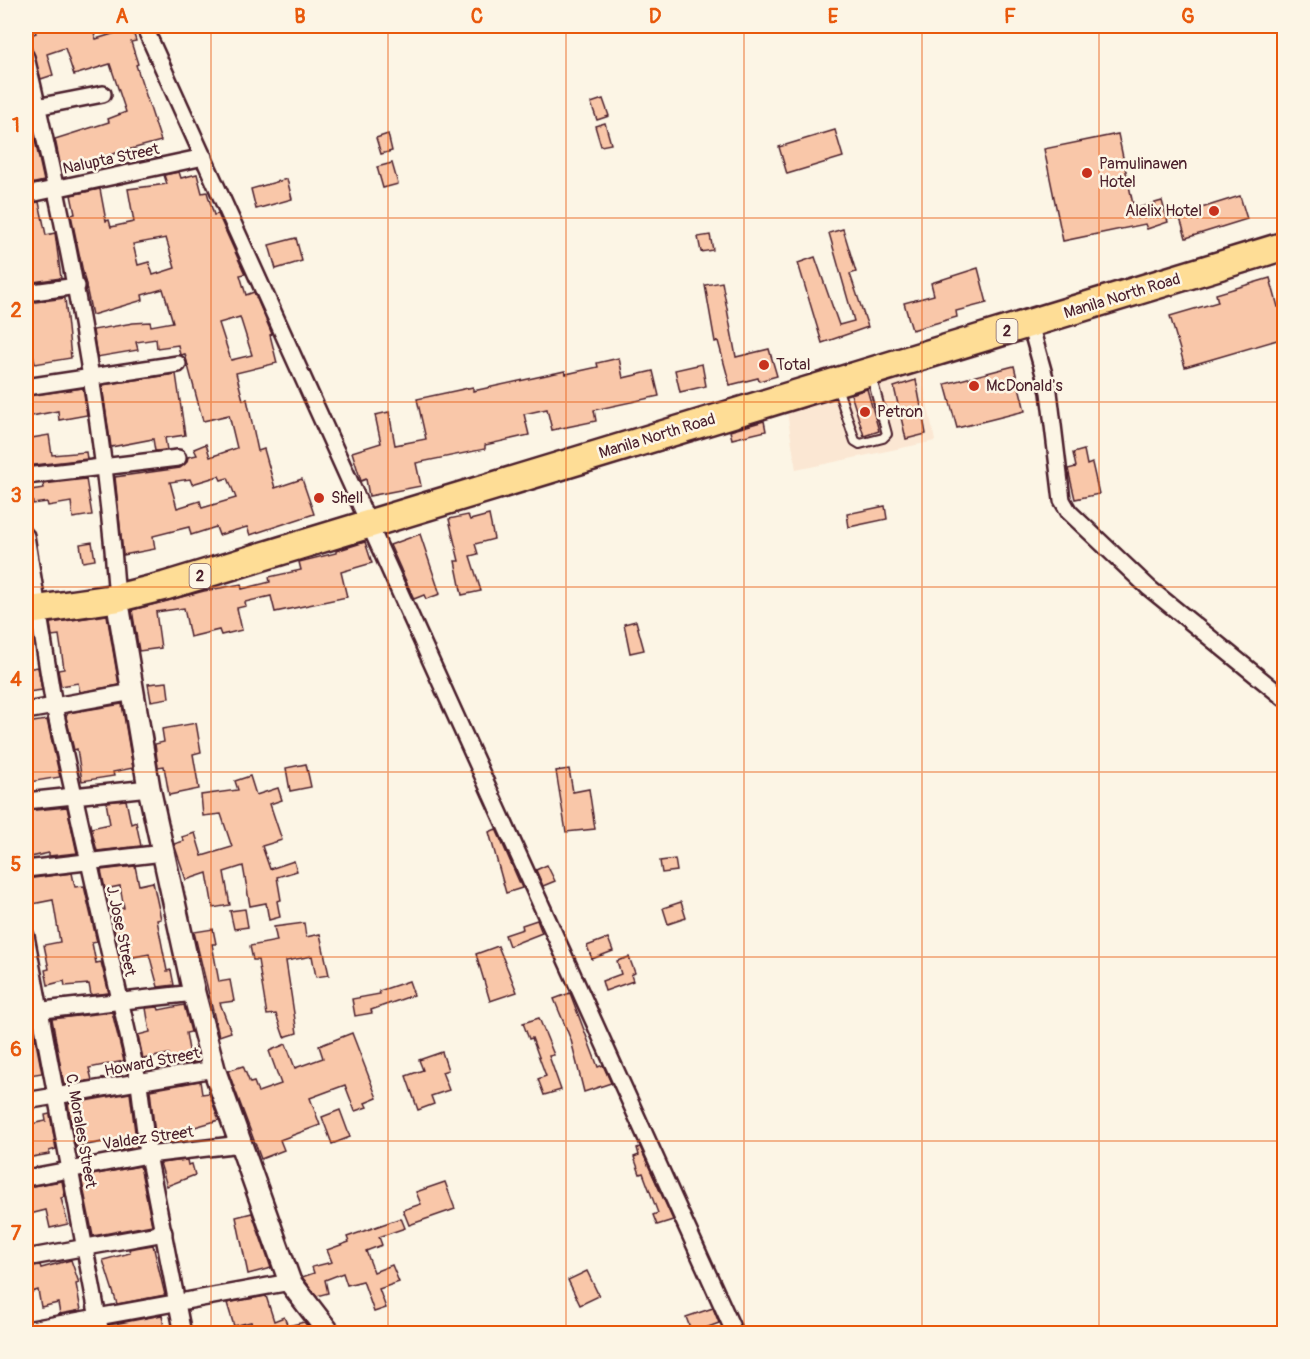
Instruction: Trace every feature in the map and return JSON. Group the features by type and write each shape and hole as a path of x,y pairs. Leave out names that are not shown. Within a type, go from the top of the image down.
{"highway":[{"name":"Manila North Road","path":"32,610 117,598 370,525 1284,246"}],"main road":[{"path":"117,598 148,788 194,993 214,1069 290,1282 330,1334"}],"street":[{"path":"144,26 735,1334"},
{"path":"26,57 31,108 56,189 77,286 104,468 117,598"},
{"path":"31,108 103,94"},
{"name":"Nalupta Street","path":"26,195 204,157"},
{"path":"26,293 77,286"},
{"path":"1030,324 1049,392 1062,500 1069,512 1149,588 1284,698"},
{"path":"26,387 178,364"},
{"path":"26,476 178,458"},
{"name":"J. Jose Street","path":"26,536 32,610 75,796 118,1002 139,1084 148,1155 183,1334"},
{"path":"26,711 133,692"},
{"path":"26,801 148,788"},
{"path":"26,869 88,864 163,853"},
{"name":"C. Morales Street","path":"26,936 33,1011 57,1097 101,1334"},
{"path":"33,1011 194,993"},
{"name":"Howard Street","path":"26,1101 139,1084 214,1069"},
{"name":"Valdez Street","path":"26,1178 148,1155 241,1144"},
{"path":"26,1258 165,1233"},
{"path":"26,1330 290,1282"}],"lane":[{"path":"836,384 855,441 861,444 883,438 887,434 871,373"}],"shaded area":[{"path":"920,368 935,441 796,470 786,406"}],"building":[{"path":"33,26 91,26 96,39 132,28 136,41 131,42 138,64 136,65 161,141 61,168 55,139 109,122 108,119 126,112 110,64 74,75 65,48 47,54 53,75 41,79 28,36 36,33"},
{"path":"603,99 609,116 597,120 591,103"},
{"path":"26,118 30,118 44,181 26,185"},
{"path":"605,123 611,144 601,146 595,126"},
{"path":"835,130 843,157 787,174 779,147"},
{"path":"388,134 392,151 381,154 376,138"},
{"path":"1118,134 1134,209 1162,201 1168,222 1147,229 1145,224 1063,241 1044,149"},
{"path":"392,163 398,184 383,188 377,167"},
{"path":"179,172 181,178 197,174 202,193 207,192 214,215 218,214 245,274 240,275 246,295 254,292 272,334 270,335 277,363 236,373 243,400 247,399 258,451 264,449 275,488 302,479 314,514 250,535 247,527 219,535 216,527 191,535 189,527 153,536 155,549 123,555 115,477 180,468 187,462 188,457 197,455 194,449 206,444 210,457 237,448 229,415 203,421 185,354 180,355 178,345 157,348 156,339 136,342 138,350 97,357 93,330 133,323 150,322 151,326 173,322 163,289 142,295 143,300 92,315 71,215 75,214 71,195 100,189 106,221 109,220 111,227 134,222 128,189 167,184 164,175","holes":["166,238 175,268 153,275 149,262 138,265 133,244","240,317 252,355 231,360 219,323","219,476 221,480 228,478 236,498 202,508 200,501 177,508 170,482 190,479 192,484"]},
{"path":"287,179 292,199 256,209 251,189"},
{"path":"1240,196 1247,219 1186,238 1179,215"},
{"path":"39,202 46,235 55,233 61,278 26,283 26,204"},
{"path":"843,229 856,272 850,274 868,327 822,343 798,263 815,257 839,325 854,321 829,233"},
{"path":"710,235 713,250 701,252 698,237"},
{"path":"296,238 302,261 276,269 269,245"},
{"path":"978,268 987,303 956,311 957,317 912,330 904,303 934,295 931,283"},
{"path":"1270,278 1278,307 1284,305 1284,338 1185,367 1170,316 1218,302 1216,294"},
{"path":"722,282 736,357 769,349 777,376 730,385 718,341 715,342 705,285"},
{"path":"65,298 71,358 35,364 28,328 26,329 26,306 29,306 28,303"},
{"path":"619,358 623,378 653,371 659,396 594,410 596,421 552,430 547,409 524,414 529,435 485,445 485,449 416,463 421,486 369,496 366,479 361,481 352,452 381,443 375,415 389,412 395,445 426,439 417,399 473,387 473,391 565,371 566,374 598,367 597,363"},
{"path":"702,364 706,386 680,392 675,370"},
{"path":"1014,366 1025,411 957,428 945,384"},
{"path":"176,374 185,435 165,438 167,450 155,451 153,439 111,447 102,385"},
{"path":"916,380 926,434 906,439 894,387"},
{"path":"83,388 87,415 59,420 58,411 26,417 26,396"},
{"name":"Petron","path":"867,389 879,431 864,436 851,394"},
{"path":"764,421 766,431 732,439 730,431"},
{"path":"49,435 52,455 86,452 87,459 26,466 26,439"},
{"path":"1084,450 1087,465 1092,463 1099,494 1075,499 1068,469 1076,467 1073,453"},
{"path":"86,479 92,515 73,518 71,502 48,506 47,502 33,504 31,490 44,488 43,484"},
{"path":"885,506 887,519 849,527 847,514"},
{"path":"468,515 470,520 489,515 494,539 475,544 478,554 470,556 481,591 462,595 455,561 459,561 449,519"},
{"path":"420,534 440,594 426,599 424,595 414,599 390,545"},
{"path":"92,542 95,560 83,562 80,544"},
{"path":"365,542 372,563 341,572 347,597 275,612 271,596 245,602 246,606 237,608 242,630 221,635 219,630 190,637 184,608 156,612 161,648 139,651 132,610 204,591 241,584 242,589 270,582 269,577 301,570 299,562 336,553 336,551"},
{"path":"107,615 119,685 80,692 78,683 61,686 58,670 64,669 59,635 52,636 50,623"},
{"path":"636,621 644,650 630,653 624,624"},
{"path":"38,667 42,690 28,692 26,669"},
{"path":"167,682 169,698 151,701 148,684"},
{"path":"122,704 133,768 113,772 114,776 82,781 77,749 74,750 66,717 68,713"},
{"path":"47,720 60,777 30,782 26,749 30,748 26,723"},
{"path":"196,723 201,752 193,754 199,789 169,795 164,766 158,767 155,744 164,742 162,729"},
{"path":"306,764 311,787 290,791 286,768"},
{"path":"569,769 573,792 589,789 595,829 566,832 556,771"},
{"path":"250,776 256,795 278,788 282,800 270,804 282,840 262,846 270,869 294,861 297,871 277,877 281,900 277,901 280,917 269,920 266,903 250,906 243,866 224,872 230,905 213,908 207,873 186,880 174,844 184,841 182,837 195,833 202,856 232,847 221,814 203,816 201,795 238,790 235,781"},
{"path":"126,800 131,824 136,822 141,846 97,851 91,828 110,824 106,802"},
{"path":"67,807 77,853 49,856 49,853 26,858 26,811"},
{"path":"496,829 522,888 506,893 489,832"},
{"path":"675,859 677,871 662,873 660,861"},
{"path":"547,865 555,881 543,886 536,870"},
{"path":"135,866 139,885 153,882 161,919 157,920 167,971 171,970 174,985 158,987 149,954 123,959 119,938 116,938 110,911 124,908 120,886 105,889 101,870"},
{"path":"72,873 75,887 84,886 97,942 92,943 96,963 101,962 109,993 91,995 89,984 65,986 64,981 48,985 45,970 49,969 44,945 60,942 53,900 27,905 26,879"},
{"path":"681,902 686,918 668,924 663,908"},
{"path":"245,909 248,927 234,929 230,911"},
{"path":"537,920 542,933 509,946 505,935 523,929 522,925"},
{"path":"304,923 306,937 320,934 329,975 316,977 312,956 286,961 297,1033 284,1037 276,1014 267,1015 258,960 253,960 250,946 277,941 274,927"},
{"path":"213,929 216,944 212,944 219,982 230,980 234,1001 220,1003 231,1032 219,1036 194,932"},
{"path":"608,938 613,951 592,959 587,946"},
{"path":"498,946 517,992 490,1001 476,954"},
{"path":"629,957 635,973 631,975 633,981 605,991 602,981 621,974 617,961"},
{"path":"409,981 414,995 371,1010 372,1013 355,1016 352,999 380,994 379,991"},
{"path":"570,993 598,1067 603,1065 611,1083 584,1092 571,1040 554,999"},
{"path":"184,1005 191,1032 186,1033 190,1056 196,1055 197,1062 171,1066 169,1054 143,1059 138,1035 150,1032 146,1008 158,1007 159,1010"},
{"path":"112,1012 124,1061 89,1068 92,1080 64,1085 52,1019"},
{"path":"539,1018 554,1055 549,1056 561,1090 544,1095 538,1079 546,1076 532,1038 529,1039 523,1023"},
{"path":"34,1032 42,1073 30,1075 26,1058 26,1033"},
{"path":"352,1033 377,1098 365,1103 367,1107 355,1111 345,1085 310,1098 320,1125 280,1140 284,1150 261,1159 228,1071 243,1066 250,1083 254,1082 258,1092 281,1084 269,1051 286,1044 295,1068 323,1058 319,1046"},
{"path":"442,1052 448,1070 442,1072 449,1090 431,1096 434,1104 418,1110 406,1076 423,1070 419,1060"},
{"path":"200,1081 202,1094 209,1093 219,1120 181,1131 183,1141 156,1144 150,1090"},
{"path":"130,1093 137,1147 110,1152 108,1141 76,1147 68,1104"},
{"path":"340,1110 350,1137 332,1144 322,1117"},
{"path":"50,1114 56,1149 49,1151 49,1154 26,1158 26,1133 33,1132 31,1124 46,1121 45,1115"},
{"path":"640,1147 673,1220 657,1225 653,1215 658,1213 643,1173 640,1174 634,1157 639,1155 637,1148"},
{"path":"187,1160 188,1165 192,1164 195,1175 167,1186 160,1163"},
{"path":"140,1166 152,1225 93,1236 81,1177"},
{"path":"62,1181 65,1197 61,1198 68,1224 50,1228 46,1210 26,1215 26,1187"},
{"path":"445,1182 455,1209 409,1225 403,1210 421,1204 416,1192"},
{"path":"252,1213 271,1268 248,1274 236,1217"},
{"path":"401,1218 405,1228 379,1237 382,1245 366,1251 374,1272 392,1265 399,1282 379,1289 386,1308 374,1312 363,1281 347,1285 343,1273 325,1280 328,1293 317,1296 302,1277 314,1273 312,1267 332,1262 327,1250 349,1242 347,1237"},
{"path":"153,1245 165,1295 117,1304 103,1260 130,1253 129,1249"},
{"path":"71,1260 79,1283 76,1284 81,1310 60,1314 58,1303 41,1307 38,1290 26,1294 26,1267 40,1265 41,1268"},
{"path":"587,1271 599,1296 580,1305 568,1280"},
{"path":"266,1296 274,1321 284,1317 288,1326 304,1322 314,1334 256,1334 251,1322 234,1326 227,1303"},
{"path":"713,1308 719,1323 692,1333 686,1317"},
{"path":"162,1315 165,1334 111,1334 109,1325"}],"place":[{"name":"Pamulinawen Hotel","path":"1087,173"},
{"name":"Alelix Hotel","path":"1214,211"},
{"name":"Total","path":"764,365"},
{"name":"McDonald's","path":"974,386"},
{"name":"Petron","path":"865,412"},
{"name":"Shell","path":"319,498"}]}
